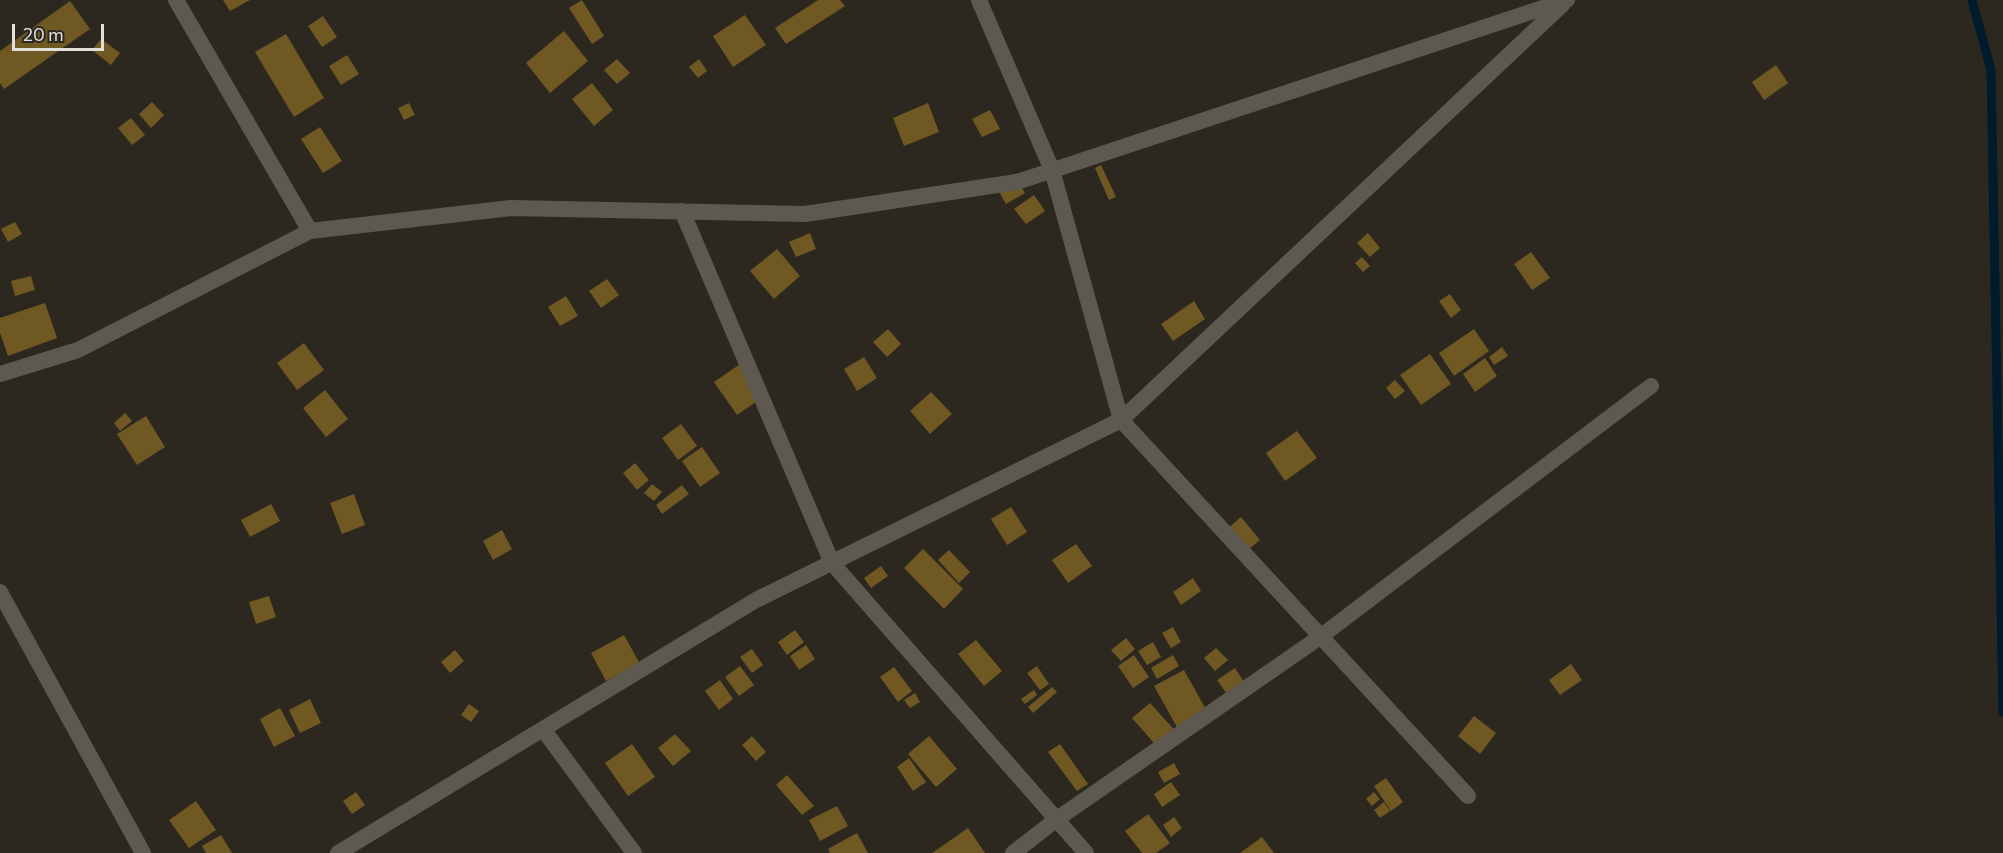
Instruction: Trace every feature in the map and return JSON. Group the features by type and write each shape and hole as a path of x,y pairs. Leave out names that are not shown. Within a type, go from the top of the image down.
{"street":[{"path":"176,0 310,231"},
{"path":"980,0 1052,170 1121,420 1468,796"},
{"path":"0,374 78,350 310,231 512,208 806,214 1017,182 1567,0"},
{"path":"338,853 756,600 1121,420 1567,0"},
{"path":"682,211 832,563 1086,853"},
{"path":"1013,853 1057,819 1320,637 1651,386"},
{"path":"0,592 143,853"},
{"path":"543,729 633,853"}],"building":[{"path":"223,0 250,0 230,11"},
{"path":"582,0 604,36 592,44 569,8"},
{"path":"818,0 840,0 845,6 786,44 775,28"},
{"path":"70,1 90,29 4,89 0,83 0,51"},
{"path":"745,15 766,45 733,67 713,36"},
{"path":"323,16 337,37 322,47 308,26"},
{"path":"564,31 588,61 550,93 526,63"},
{"path":"286,34 324,98 294,117 255,52"},
{"path":"101,39 120,53 111,65 92,50"},
{"path":"347,55 359,74 341,85 329,66"},
{"path":"617,59 630,73 617,84 604,70"},
{"path":"699,59 707,71 698,78 689,67"},
{"path":"1776,65 1788,83 1764,100 1752,82"},
{"path":"592,83 613,110 594,126 572,99"},
{"path":"152,102 164,115 151,128 139,114"},
{"path":"409,103 415,115 404,120 398,108"},
{"path":"928,103 939,132 904,146 893,118"},
{"path":"990,110 1000,129 982,137 972,119"},
{"path":"131,118 145,135 132,145 118,128"},
{"path":"320,127 342,161 323,173 301,139"},
{"path":"1101,165 1116,197 1109,200 1095,168"},
{"path":"1014,174 1025,193 1006,204 995,185"},
{"path":"1034,195 1045,211 1026,224 1014,209"},
{"path":"15,222 22,234 8,242 1,229"},
{"path":"810,233 816,249 796,257 789,242"},
{"path":"1368,233 1380,248 1370,257 1357,243"},
{"path":"777,249 800,276 774,299 750,271"},
{"path":"1531,252 1550,278 1532,290 1514,264"},
{"path":"1362,257 1370,266 1363,272 1355,263"},
{"path":"31,276 35,290 15,296 11,281"},
{"path":"607,279 619,295 601,308 589,291"},
{"path":"1450,294 1461,310 1451,318 1439,301"},
{"path":"566,296 578,316 560,326 548,307"},
{"path":"1194,301 1205,319 1173,341 1161,324"},
{"path":"45,303 57,338 8,356 0,333 0,318"},
{"path":"888,329 901,344 887,357 873,342"},
{"path":"1474,329 1489,351 1454,376 1439,353"},
{"path":"304,343 324,370 297,390 277,363"},
{"path":"1502,347 1508,356 1494,365 1489,357"},
{"path":"1430,354 1451,384 1421,405 1400,375"},
{"path":"864,357 877,378 857,391 844,369"},
{"path":"1485,358 1497,376 1475,392 1463,374"},
{"path":"743,362 766,395 737,415 714,382"},
{"path":"1395,380 1405,391 1395,399 1386,388"},
{"path":"325,390 348,419 326,437 303,408"},
{"path":"931,392 952,414 930,434 910,411"},
{"path":"125,413 132,421 120,431 114,423"},
{"path":"146,416 165,447 137,465 117,434"},
{"path":"681,424 697,446 678,460 662,438"},
{"path":"1297,431 1317,458 1285,481 1266,453"},
{"path":"702,447 720,473 700,487 682,461"},
{"path":"635,463 649,480 637,490 623,473"},
{"path":"652,484 662,492 654,501 644,493"},
{"path":"682,485 689,494 662,514 656,505"},
{"path":"354,494 365,525 342,534 330,503"},
{"path":"271,504 280,521 250,537 241,520"},
{"path":"1011,507 1027,532 1007,545 991,519"},
{"path":"1241,517 1260,540 1238,558 1219,536"},
{"path":"502,530 512,549 493,560 483,541"},
{"path":"1076,544 1092,566 1068,583 1052,560"},
{"path":"923,549 963,589 944,609 904,568"},
{"path":"949,550 970,572 959,583 938,560"},
{"path":"881,566 888,576 871,588 864,578"},
{"path":"1193,578 1201,591 1181,605 1173,592"},
{"path":"269,596 276,617 256,624 249,602"},
{"path":"1173,627 1181,642 1171,648 1162,633"},
{"path":"795,630 804,642 787,655 778,642"},
{"path":"624,635 640,664 606,681 591,653"},
{"path":"1126,638 1135,649 1121,661 1111,650"},
{"path":"976,640 1002,671 984,686 958,654"},
{"path":"1153,642 1161,657 1147,665 1138,651"},
{"path":"806,645 815,659 799,670 790,656"},
{"path":"1216,648 1228,660 1215,671 1204,658"},
{"path":"752,649 763,665 752,673 740,657"},
{"path":"455,650 464,661 450,673 441,662"},
{"path":"1134,655 1149,677 1133,688 1118,666"},
{"path":"1173,655 1179,666 1157,679 1151,668"},
{"path":"1571,664 1582,680 1560,695 1549,680"},
{"path":"740,666 754,685 739,696 725,677"},
{"path":"1037,666 1049,684 1040,690 1027,673"},
{"path":"894,667 912,691 898,702 880,677"},
{"path":"1235,668 1246,685 1229,697 1217,680"},
{"path":"1184,670 1208,713 1178,729 1154,686"},
{"path":"720,680 733,699 719,710 705,691"},
{"path":"1052,687 1057,692 1033,713 1028,707"},
{"path":"1034,690 1037,695 1025,704 1021,699"},
{"path":"915,693 920,702 910,708 904,700"},
{"path":"310,699 321,723 300,733 289,710"},
{"path":"1150,703 1179,735 1161,751 1132,718"},
{"path":"469,704 479,711 471,722 461,715"},
{"path":"280,708 295,736 274,747 260,719"},
{"path":"1474,716 1496,733 1480,754 1458,736"},
{"path":"675,734 691,751 673,766 658,748"},
{"path":"752,736 766,752 756,761 742,745"},
{"path":"929,736 957,769 936,787 908,754"},
{"path":"632,744 655,777 628,796 605,763"},
{"path":"1060,744 1088,784 1077,791 1048,752"},
{"path":"909,758 926,782 913,791 897,767"},
{"path":"1174,763 1180,774 1164,783 1158,772"},
{"path":"787,775 814,806 802,815 776,785"},
{"path":"1386,778 1403,802 1391,811 1374,786"},
{"path":"1171,782 1180,795 1162,807 1154,794"},
{"path":"356,792 365,805 352,814 343,801"},
{"path":"1374,792 1380,799 1372,806 1366,799"},
{"path":"196,801 216,830 189,848 169,820"},
{"path":"1384,802 1390,811 1380,818 1374,810"},
{"path":"837,806 848,826 820,841 809,820"},
{"path":"1148,814 1170,843 1156,853 1142,853 1125,831"},
{"path":"1174,817 1182,828 1171,837 1163,825"},
{"path":"968,828 985,853 932,853"},
{"path":"857,833 868,853 830,853 828,849"},
{"path":"221,835 232,853 206,853 202,846"},
{"path":"1262,837 1274,853 1240,853"}],"waterway":[{"path":"1972,0 1991,70 2003,712"}]}
